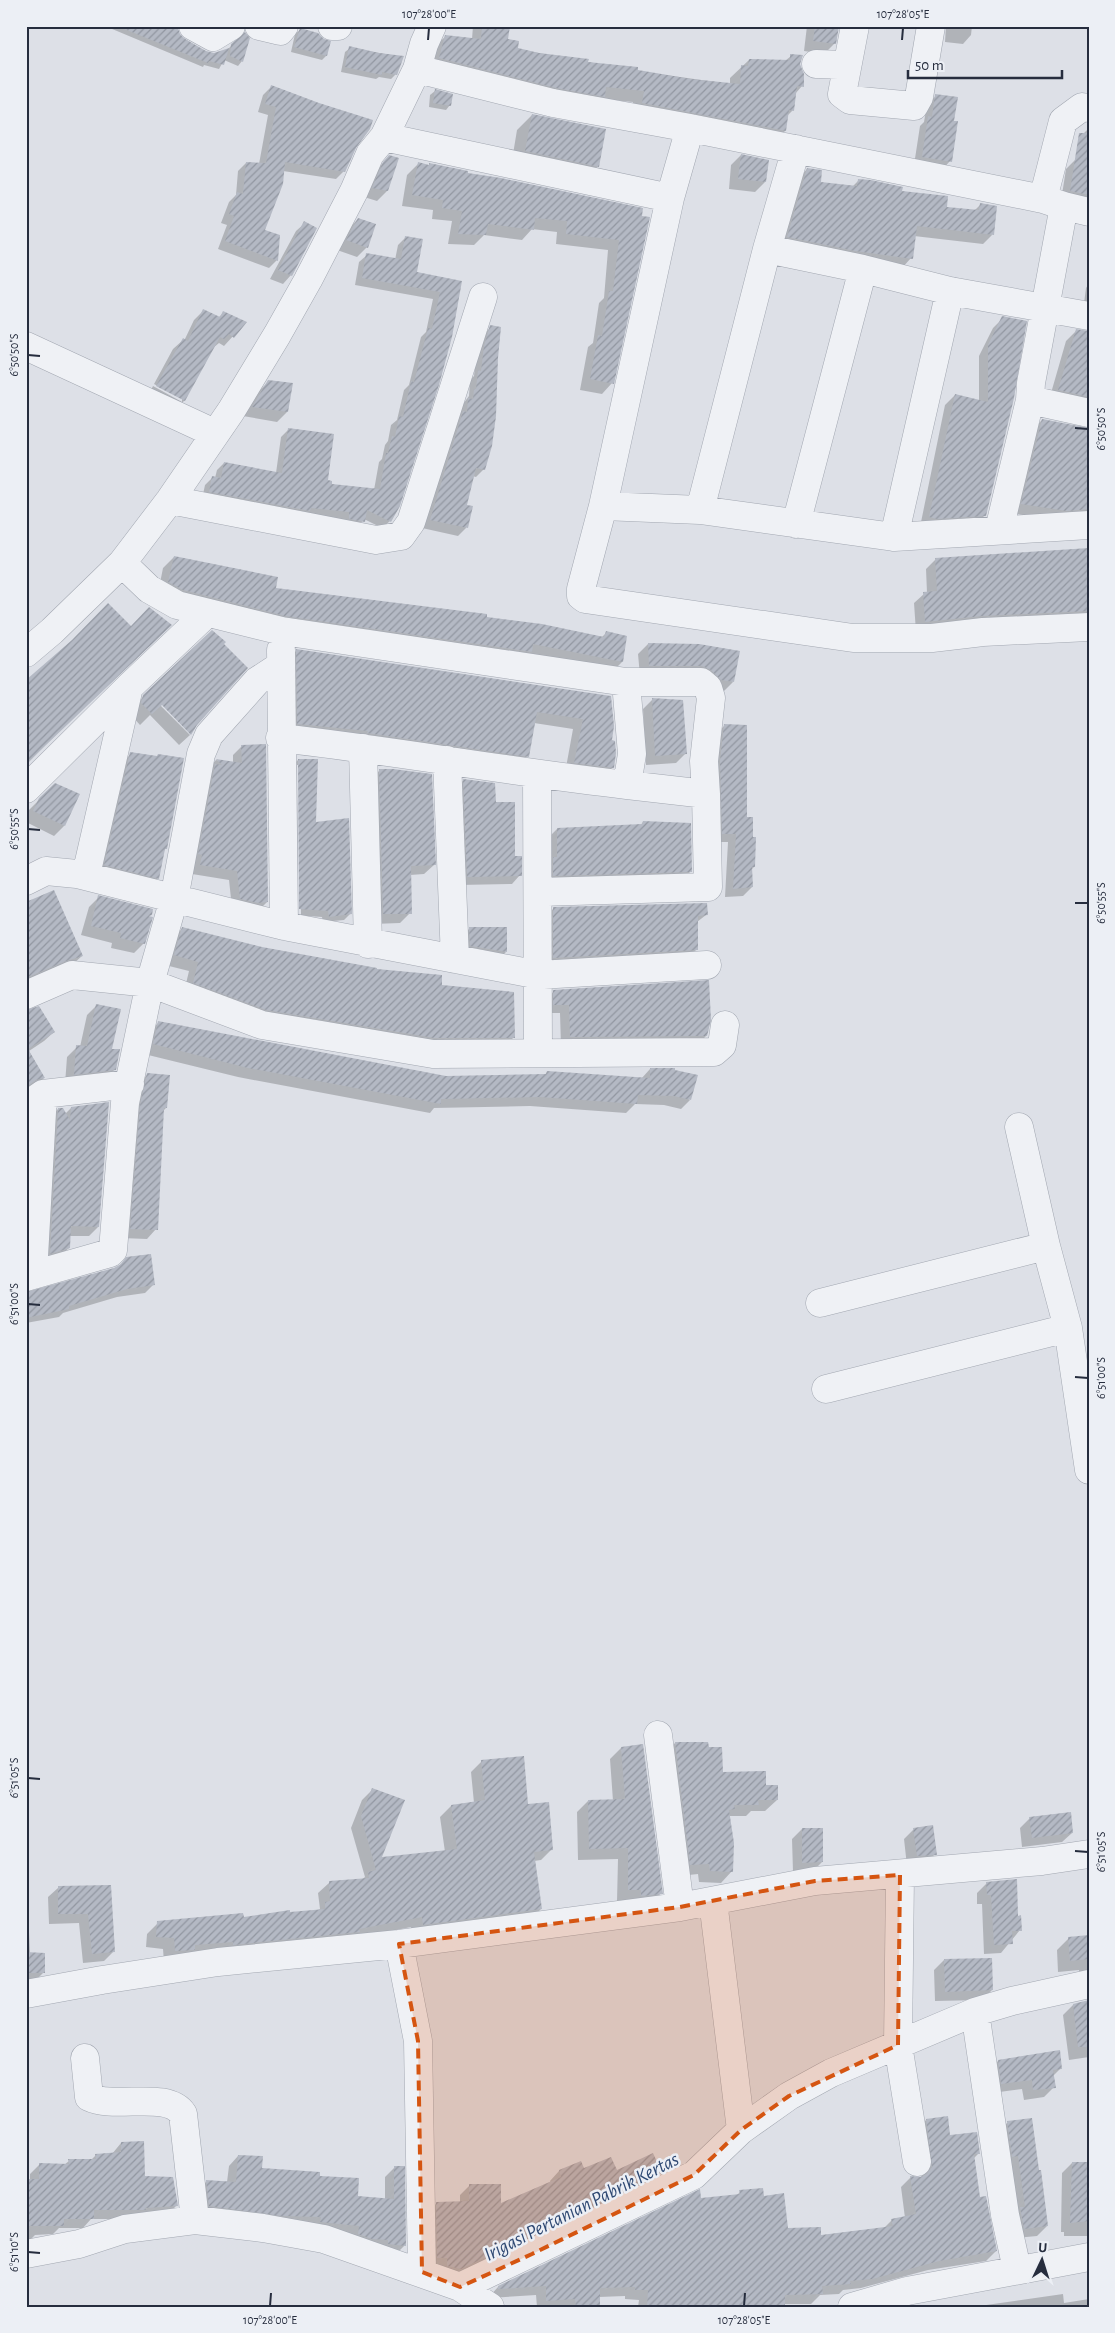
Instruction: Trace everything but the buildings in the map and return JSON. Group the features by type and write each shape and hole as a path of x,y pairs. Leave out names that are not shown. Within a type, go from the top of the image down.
{"street":[{"path":"193,26 213,37 231,26"},
{"path":"259,26 280,31 284,26"},
{"path":"332,26 338,26"},
{"path":"26,652 52,631 122,563 170,500 214,433 231,411 277,336 354,191 370,154 384,137 417,69 424,44 432,26"},
{"path":"855,26 846,64 842,94 850,100 914,106 919,97 931,26"},
{"path":"816,64 846,64"},
{"path":"417,69 553,103 690,128 1065,206"},
{"path":"999,530 1030,400 1031,383 1065,206 1063,121 1082,107 1089,108"},
{"path":"690,128 670,198 602,506 581,589 581,596 585,600 854,638 932,638 983,632 1089,626"},
{"path":"384,137 670,198"},
{"path":"700,510 767,249 796,150"},
{"path":"767,249 862,269 950,291 1089,316"},
{"path":"796,524 862,269"},
{"path":"894,538 950,291"},
{"path":"170,500 376,540 401,536 411,522 483,297"},
{"path":"26,346 214,433"},
{"path":"1030,400 1089,413"},
{"path":"602,506 700,510 894,538 1089,525"},
{"path":"122,563 149,589 177,606 282,631 626,682 701,682 708,688 711,698 704,761 708,888 539,892"},
{"path":"26,789 206,614"},
{"path":"282,631 280,738 284,926"},
{"path":"130,1084 35,1100 30,1276 110,1253 113,1250 125,1104 130,1084 150,983 174,899 200,754 209,736 256,681 280,666"},
{"path":"626,682 632,754 627,786"},
{"path":"86,875 129,687"},
{"path":"280,738 447,760 537,775 706,794"},
{"path":"363,748 368,944"},
{"path":"447,760 454,959"},
{"path":"537,775 539,892 538,1052"},
{"path":"26,881 46,871 86,875 284,926 368,944 539,975 707,965"},
{"path":"26,994 66,977 78,975 150,983 262,1025 433,1054 714,1052 722,1045 725,1025"},
{"path":"1019,1127 1046,1246 1068,1328 1089,1470"},
{"path":"820,1303 1046,1246"},
{"path":"826,1389 1068,1328"},
{"path":"658,1735 680,1907"},
{"path":"26,1994 218,1962 399,1944 680,1907 815,1881 900,1875 1042,1861 1089,1854"},
{"path":"900,1875 898,2045 917,2162"},
{"path":"713,1901 741,2130"},
{"path":"399,1944 418,2041 422,2272"},
{"path":"460,2287 694,2175 741,2130 789,2096 831,2073 975,2012 1012,2000 1089,1984"},
{"path":"975,2012 1005,2215 1017,2269"},
{"path":"86,2058 88,2097 96,2101 125,2103 163,2102 178,2107 183,2114 195,2220"},
{"path":"26,2254 79,2244 125,2230 195,2220 263,2228 324,2239 460,2287 490,2307"},
{"path":"852,2307 908,2291 1089,2257"}],"highlighted area":[{"path":"900,1875 898,2045 789,2096 741,2130 694,2175 460,2287 422,2272 418,2041 399,1944 680,1907 815,1881"}],"water label":[{"name":"Irigasi Pertanian Pabrik Kertas","path":"581,2206"}]}
